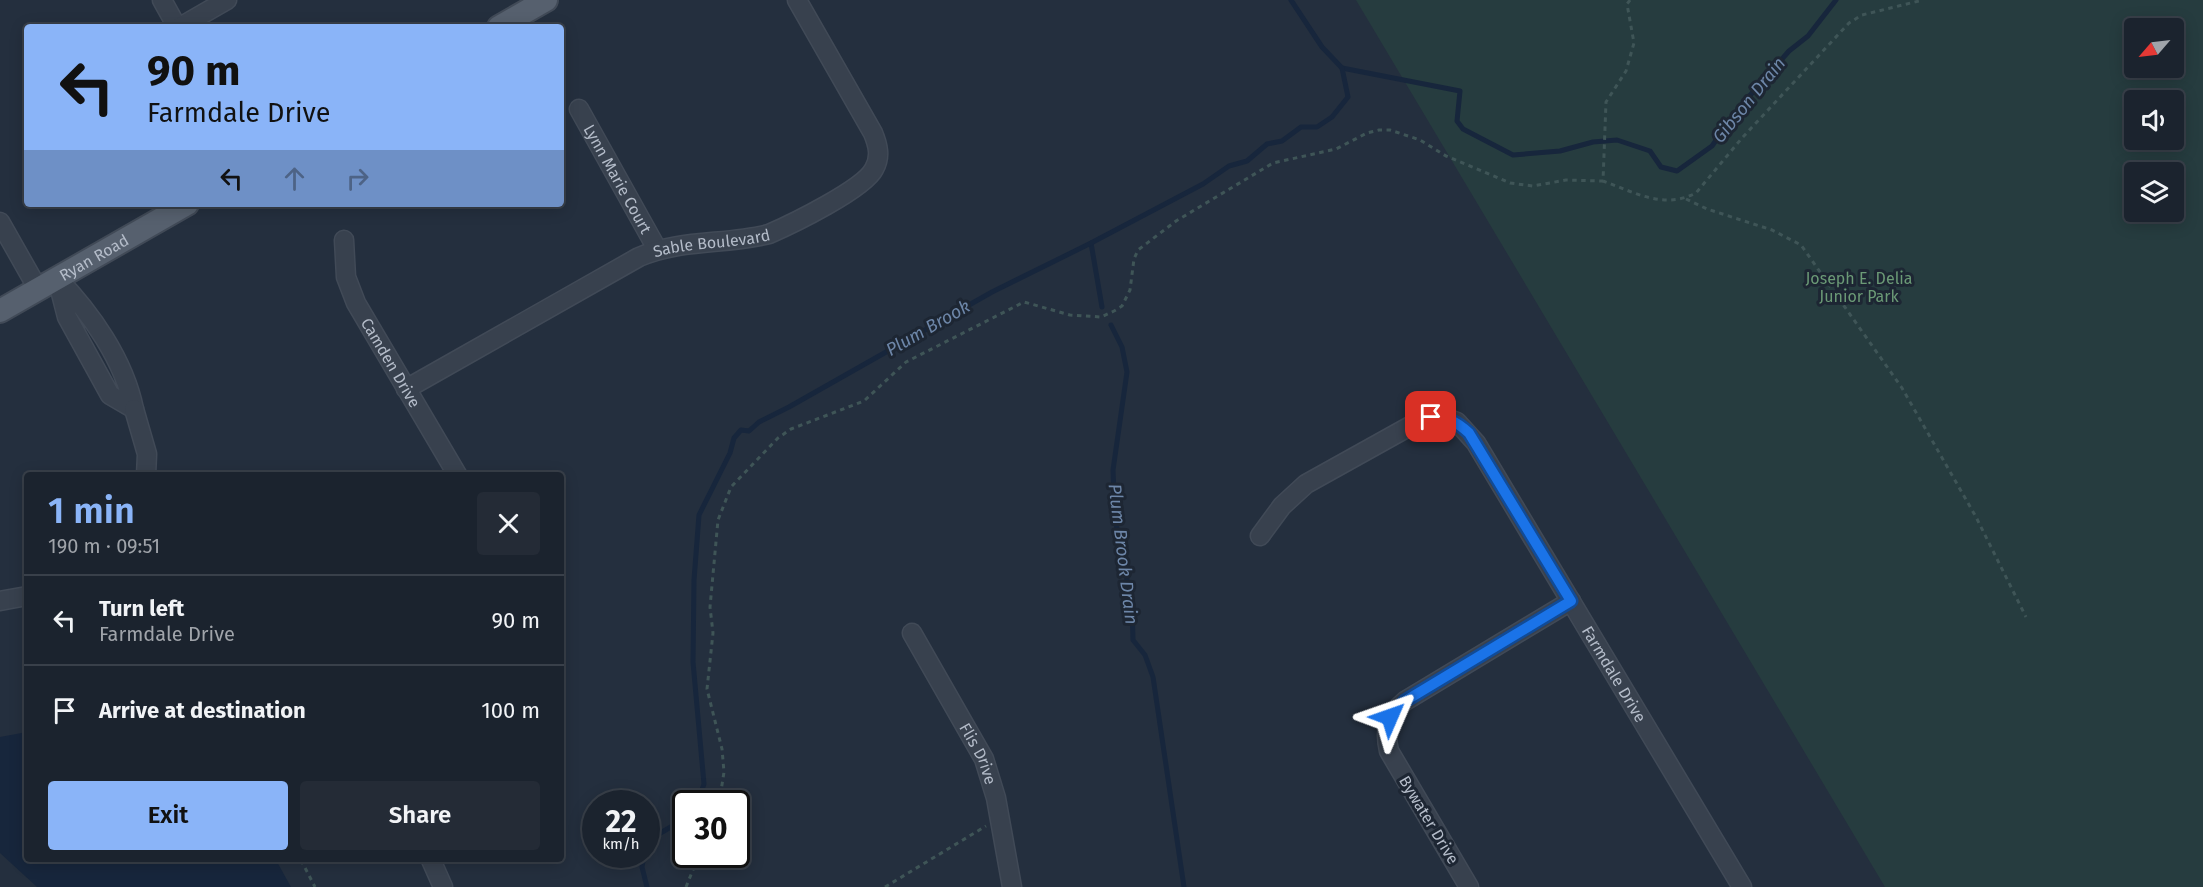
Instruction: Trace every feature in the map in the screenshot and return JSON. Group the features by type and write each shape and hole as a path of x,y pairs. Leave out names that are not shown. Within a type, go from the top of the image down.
{"main road":[{"path":"502,24 520,7 546,0"},
{"name":"Ryan Road","path":"0,311 182,207"}],"street":[{"path":"162,0 177,24"},
{"path":"184,24 227,0"},
{"name":"Sable Boulevard","path":"406,389 625,264 657,249 770,234 857,186 874,170 878,152 873,133 797,0"},
{"path":"814,27 816,0"},
{"name":"Lynn Marie Court","path":"579,109 657,249"},
{"path":"0,222 47,284 110,395 134,409 147,454 146,472"},
{"name":"Camden Drive","path":"344,240 346,277 351,291 456,472"},
{"name":"Farmdale Drive","path":"1260,536 1282,506 1306,484 1421,420 1444,417 1457,422 1476,443 1742,887"},
{"path":"0,601 24,597"},
{"name":"Bywater Drive","path":"1469,887 1389,751 1386,727 1396,708 1405,701 1571,601"},
{"name":"Flis Drive","path":"912,633 984,759 991,777 1012,887"},
{"path":"432,862 444,887"}],"path":[{"path":"1603,181 1603,129 1606,102 1626,71 1634,43 1626,4 1630,0"},
{"path":"1686,199 1704,185 1742,138 1849,23 1862,15 1923,0"},
{"path":"721,790 722,750 707,689 713,633 710,607 718,520 731,487 778,438 791,429 864,401 906,362 1024,302 1070,315 1101,317 1114,311 1122,306 1130,290 1134,259 1138,250 1176,221 1273,163 1336,149 1367,133 1390,130 1420,140 1446,156 1510,183 1533,186 1566,180 1603,181 1638,196 1659,201 1686,199 1707,209 1772,230 1801,245 1902,388 1976,517 2026,617"},
{"path":"885,887 981,827 1001,823"},
{"path":"302,862 315,887"},
{"path":"686,887 694,868"}],"green space":[{"name":"Joseph E. Delia Junior Park","path":"1356,0 2203,0 2203,887 1885,887"}],"water":[{"path":"24,733 24,862 277,862 291,887 37,887 0,853 0,737"}],"waterway":[{"name":"Plum Brook","path":"702,790 704,784 693,662 694,580 699,515 730,453 734,438 741,430 749,431 759,422 992,292 1203,184 1229,166 1247,161 1267,144 1282,141 1301,127 1317,127 1332,117 1348,97 1342,68 1322,47 1291,0"},
{"name":"Gibson Drain","path":"1342,68 1460,91 1457,121 1463,129 1513,155 1560,151 1593,142 1617,140 1650,151 1661,167 1677,171 1712,146 1739,108 1789,51 1808,36 1836,0"},
{"name":"Plum Brook Drain","path":"1091,243 1102,307"},
{"name":"Plum Brook Drain","path":"1111,325 1122,347 1127,372 1113,470 1115,519 1132,605 1133,640 1145,655 1153,677 1184,887"},
{"name":"Plum Brook","path":"660,833 672,826"},
{"name":"Plum Brook","path":"642,868 647,887"}],"route":[{"path":"1390,717 1405,701 1571,601 1469,433 1457,422 1444,417 1431,417"}]}
